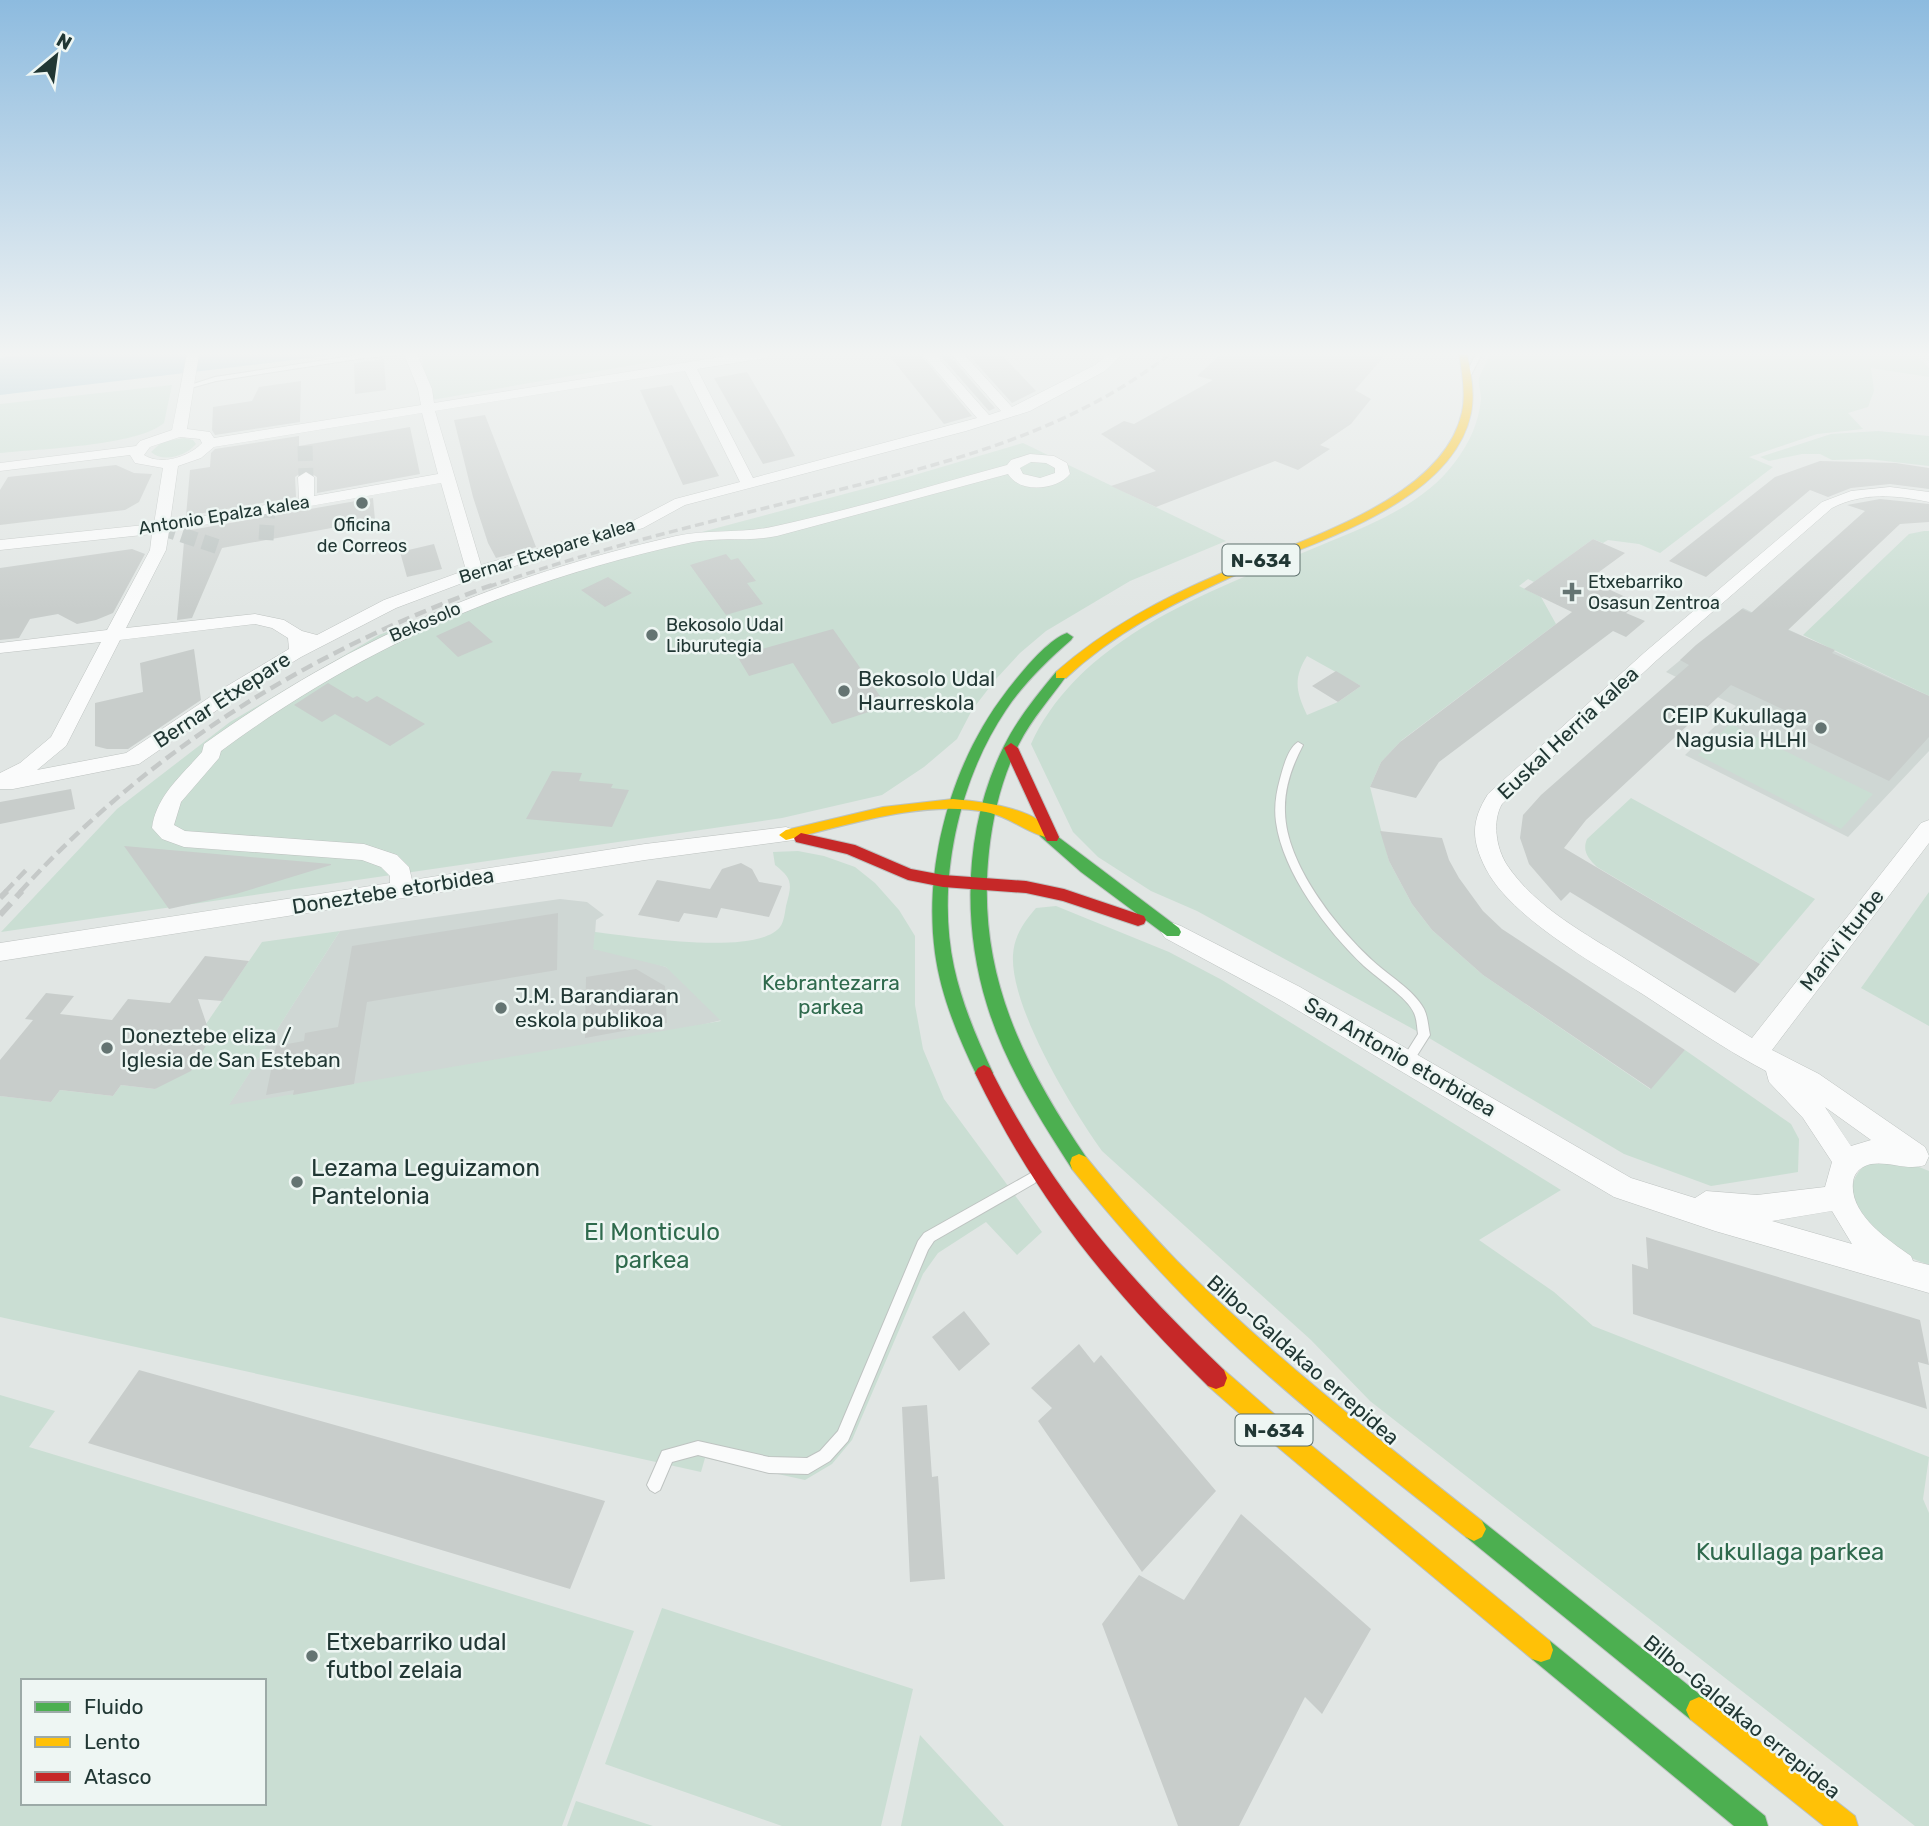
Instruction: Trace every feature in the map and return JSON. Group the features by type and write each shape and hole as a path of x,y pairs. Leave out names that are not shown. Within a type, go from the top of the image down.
{"highway":[{"name":"Bilbo-Galdakao errepidea","path":"1455,439 1443,460 1414,486 1383,508 1199,587 1127,625 1087,652 1065,671 1023,724 1000,769 987,810 979,884 986,962 995,1005 1020,1066 1046,1111 1114,1209 1150,1251 1212,1314 1289,1382 1845,1826"},
{"name":"N-634","path":"1079,629 1039,660 993,716 978,746 955,806 943,881 941,922 946,968 958,1013 979,1067 1009,1127 1038,1175 1117,1278 1182,1346 1242,1401 1755,1826"},
{"path":"948,775 978,746"},
{"path":"1011,748 1052,838 1048,859"},
{"path":"908,890 879,861 875,839 895,811 929,790"},
{"path":"786,835 925,805 1006,812 1024,818 1052,838 1085,867 1173,932"},
{"path":"786,835 850,849 908,874 943,881 979,884 1032,881 1064,895 1173,932"},
{"path":"1011,902 1032,881"},
{"path":"925,907 941,922"},
{"path":"986,962 996,921"}],"street":[{"path":"0,467 139,450 155,439"},
{"path":"139,450 137,455 140,460 158,464 171,463 201,452 209,443 233,439"},
{"path":"305,439 305,446"},
{"path":"435,439 475,572"},
{"path":"726,439 749,484"},
{"name":"Bernar Etxepare kalea","path":"295,644 335,633 390,604 475,572 637,525 680,502 915,439"},
{"path":"0,783 27,768 59,741 111,634 159,550 171,463"},
{"name":"Bekosolo","path":"402,890 401,873 389,862 364,852 184,839 163,828 163,818 167,806 212,753 211,749 221,741 262,711 341,662 405,629 465,605 568,571 672,542 706,535 774,532 1012,468"},
{"path":"306,477 307,502"},
{"name":"Antonio Epalza kalea","path":"0,545 161,528 447,477"},
{"name":"Euskal Herria kalea","path":"1922,1159 1810,1082 1755,1053 1564,932 1527,904 1496,867 1486,838 1486,814 1495,799 1651,656 1827,505 1857,494 1898,492 1929,497"},
{"path":"0,648 47,649 111,634 255,619 278,624 295,644"},
{"name":"Bernar Etxepare","path":"0,783 132,759 295,644"},
{"name":"Marivi Iturbe","path":"1755,1053 1929,828"},
{"name":"Doneztebe etorbidea","path":"0,952 645,852 786,835"},
{"name":"San Antonio etorbidea","path":"1173,932 1291,994 1624,1188 1715,1218 1928,1279"},
{"name":"Euskal Herria kalea","path":"1755,1053 1795,1089 1846,1161"},
{"path":"1922,1159 1894,1150 1874,1149 1858,1153 1846,1161 1839,1177 1840,1196 1848,1215 1861,1234 1903,1268 1928,1279"},
{"name":"San Antonio etorbidea","path":"1624,1188 1724,1208 1800,1206 1840,1196"}],"lane":[{"path":"1298,746 1282,788 1281,823 1291,853 1312,895 1337,929 1363,958 1419,1010 1424,1035 1407,1061"},
{"path":"655,1485 667,1456 698,1448 769,1465 794,1467 808,1466 825,1456 843,1436 929,1237 1038,1175"}],"shaded area":[{"name":"CEIP Kukullaga Nagusia HLHI","path":"1743,608 1929,696 1929,751 1848,837 1685,755 1736,706 1666,672"},
{"name":"J.M. Barandiaran eskola publikoa","path":"560,899 587,902 604,915 596,920 594,949 618,952 666,967 686,982 722,1020 652,1037 228,1106 340,931"}],"green space":[{"path":"0,439 122,439 86,445 0,453"},
{"path":"189,439 196,444 181,455 162,457 151,452 162,442"},
{"path":"1469,439 1802,439 1749,457 1773,467 1660,553 1639,544 1608,540 1603,543 1593,539 1534,582 1528,579 1519,586 1541,597 1556,624 1402,740 1381,762 1370,787 1389,861 1412,904 1432,930 1483,975 1650,1089 1685,1050 1791,1124 1799,1139 1798,1172 1711,1186 1624,1154 1424,1035 1197,911 1151,891 1098,857 1073,832 1031,744 1054,705 1085,671 1121,642 1203,595 1399,510 1430,489 1465,448","holes":["1307,656 1361,686 1338,702 1307,715 1298,692 1298,678"]},
{"path":"1815,439 1929,439 1929,466 1868,459 1832,460 1820,454 1802,454 1769,461 1760,457"},
{"path":"1023,443 1226,541 1130,581 1046,631 1020,653 996,679 972,710 957,739 924,767 882,795 782,818 1,932 117,809 230,722 379,635 475,598 596,560 901,479"},
{"path":"1929,531 1929,696 1803,635 1909,534"},
{"path":"1730,724 1873,794 1841,829 1698,755"},
{"path":"1631,798 1815,899 1760,964 1591,861 1586,851 1587,839"},
{"name":"El Monticulo parkea","path":"798,851 824,856 855,867 875,883 899,910 915,936 915,1005 923,1049 944,1099 1042,1232 1017,1255 986,1222 938,1253 923,1274 852,1440 832,1464 805,1480 705,1458 701,1472 0,1317 0,1096 51,1102 60,1090 113,1096 121,1085 155,1089 206,1024 262,942 340,931 229,1105 721,1021 666,967 593,949 595,932 720,943 767,936 781,925 790,887 788,878 775,865 773,852"},
{"path":"1929,892 1929,1026 1861,988"},
{"name":"Kukullaga parkea","path":"1056,906 1169,952 1222,980 1561,1190 1479,1240 1554,1292 1593,1326 1929,1457 1923,1499 1929,1513 1929,1826 1915,1826 1370,1401 1311,1340 1102,1151 1045,1057 1021,1002 1015,977 1013,955 1020,930 1036,908"},
{"path":"1870,1162 1909,1163 1929,1171 1929,1265 1894,1249 1862,1216 1853,1194 1853,1182"},
{"name":"Etxebarriko udal futbol zelaia","path":"0,1395 55,1411 29,1447 634,1631 562,1826 0,1826"},
{"path":"662,1608 913,1689 881,1826 782,1826 605,1764"},
{"path":"920,1735 1004,1826 901,1826"},
{"path":"576,1801 653,1826 567,1826"}],"building":[{"path":"278,439 299,439 299,446 339,439 413,439 420,474 317,493 317,477 305,470 295,477 296,497 186,516 190,470 210,467 211,453 215,449"},
{"path":"459,439 494,439 536,547 496,558 488,543"},
{"path":"662,439 700,439 719,476 683,485"},
{"path":"749,439 786,439 795,456 763,464"},
{"path":"1109,439 1329,439 1320,445 1330,449 1298,470 1275,461 1156,507 1111,486 1156,471"},
{"path":"1820,461 1896,463 1929,468 1929,489 1890,484 1851,488 1828,497 1810,490 1706,577 1669,561 1775,477"},
{"path":"116,465 134,473 152,474 139,502 125,510 0,525 0,490 8,477"},
{"path":"373,498 375,520 222,548 192,618 177,620 185,531"},
{"path":"1880,499 1929,504 1929,522 1900,524 1788,630 1835,650 1832,653 1929,696 1929,737 1889,781 1798,737 1812,723 1731,685 1586,820 1564,848 1760,964 1735,993 1570,892 1561,901 1529,864 1520,838 1523,815 1541,795 1689,665 1680,660 1696,645 1742,609 1751,613 1865,511 1847,505"},
{"path":"1593,539 1625,553 1588,580 1639,603 1626,613 1645,621 1626,637 1613,631 1439,762 1416,798 1370,787 1381,762 1400,742 1572,612 1524,589"},
{"path":"434,544 442,569 407,577 400,552"},
{"path":"132,549 145,554 113,613 77,624 58,614 30,619 19,638 0,640 0,568"},
{"path":"726,554 731,560 738,558 756,581 747,583 763,604 726,615 690,565"},
{"path":"608,577 632,593 605,607 581,590"},
{"path":"469,621 493,642 458,657 436,636"},
{"name":"Bekosolo Udal Haurreskola","path":"833,629 887,706 832,724 793,663 749,676 737,656"},
{"path":"194,649 201,700 128,749 95,746 95,703 143,692 140,663"},
{"path":"1336,671 1361,686 1338,702 1312,686"},
{"path":"328,683 353,698 357,696 367,702 377,696 425,724 390,746 335,714 322,722 294,705"},
{"path":"552,771 582,773 579,781 613,784 611,788 629,790 612,827 526,819"},
{"path":"71,789 75,809 0,824 0,802"},
{"path":"1380,831 1442,838 1449,860 1459,878 1483,911 1502,929 1685,1050 1651,1089 1483,975 1432,930 1412,904 1389,861"},
{"path":"124,846 331,865 236,894 169,909"},
{"path":"741,863 752,869 759,882 782,886 769,917 721,908 717,918 684,913 679,922 638,915 657,880 710,889 722,869"},
{"path":"558,913 557,970 367,1002 354,1084 293,1095 294,1090 266,1095 276,1046 304,1041 305,1033 338,1027 352,946"},
{"name":"Doneztebe eliza / Iglesia de San Esteban","path":"205,956 249,961 222,1001 198,999 211,1037 191,1071 155,1089 121,1085 113,1096 60,1090 51,1102 0,1096 0,1060 33,1020 25,1019 46,993 74,996 60,1014 112,1020 128,999 170,1003"},
{"path":"636,969 665,986 667,1023 585,1038 586,977"},
{"path":"1646,1237 1920,1320 1929,1365 1918,1362 1927,1409 1633,1314 1632,1264 1648,1269"},
{"path":"964,1311 990,1344 959,1371 932,1337"},
{"path":"1079,1344 1094,1363 1101,1355 1216,1491 1142,1572 1038,1421 1052,1408 1031,1388"},
{"path":"139,1370 605,1501 570,1589 88,1443"},
{"path":"927,1405 932,1477 938,1476 945,1579 910,1582 902,1407"},
{"path":"1241,1514 1371,1629 1322,1714 1305,1697 1239,1826 1178,1826 1102,1624 1139,1575 1184,1600"}],"tunnel":[{"path":"305,446 306,477"},
{"path":"266,540 268,509"},
{"path":"161,528 222,548"}],"railway":[{"path":"488,587 609,549 909,472 1013,439"},
{"path":"20,892 70,840 123,793 179,749 237,709 297,673 360,641 425,611 492,585"},
{"path":"5,892 27,869"},
{"path":"0,898 7,891"},
{"path":"0,915 22,891"}],"traffic: fast":[{"path":"984,1073 959,1014 943,951 942,891 952,822 971,761 1001,707 1042,659 1067,637"},
{"path":"1061,675 1033,708 1011,746 995,786 984,830 979,874 979,919 984,962 995,1004 1011,1046 1031,1086 1079,1163"},
{"path":"1045,832 1086,868 1173,932"},
{"path":"1474,1529 1699,1710"},
{"path":"1541,1650 1755,1826"}],"traffic: slow":[{"path":"1061,675 1098,643 1184,594 1329,534 1396,500 1425,478 1448,452 1455,439"},
{"path":"786,835 883,812 953,804 986,807 1017,816 1045,832"},
{"path":"1079,1163 1122,1216 1216,1313 1316,1402 1474,1529"},
{"path":"1216,1378 1288,1441 1541,1650"},
{"path":"1699,1710 1845,1826"}],"traffic: jam":[{"path":"1011,748 1052,837"},
{"path":"801,838 850,849 908,874 943,881 1026,887 1064,895 1138,920"},
{"path":"984,1073 1006,1117 1056,1199 1147,1309 1216,1378"}],"place":[{"name":"Oficina de Correos","path":"362,503"},
{"name":"Etxebarriko Osasun Zentroa","path":"1572,592"},
{"name":"Bekosolo Udal Liburutegia","path":"652,635"},
{"name":"Bekosolo Udal Haurreskola","path":"844,691"},
{"name":"CEIP Kukullaga Nagusia HLHI","path":"1821,728"},
{"name":"J.M. Barandiaran eskola publikoa","path":"501,1008"},
{"name":"Doneztebe eliza / Iglesia de San Esteban","path":"107,1048"},
{"name":"Lezama Leguizamon Pantelonia","path":"297,1182"},
{"name":"Etxebarriko udal futbol zelaia","path":"312,1656"}],"park label":[{"name":"Kebrantezarra parkea","path":"831,995"}]}
